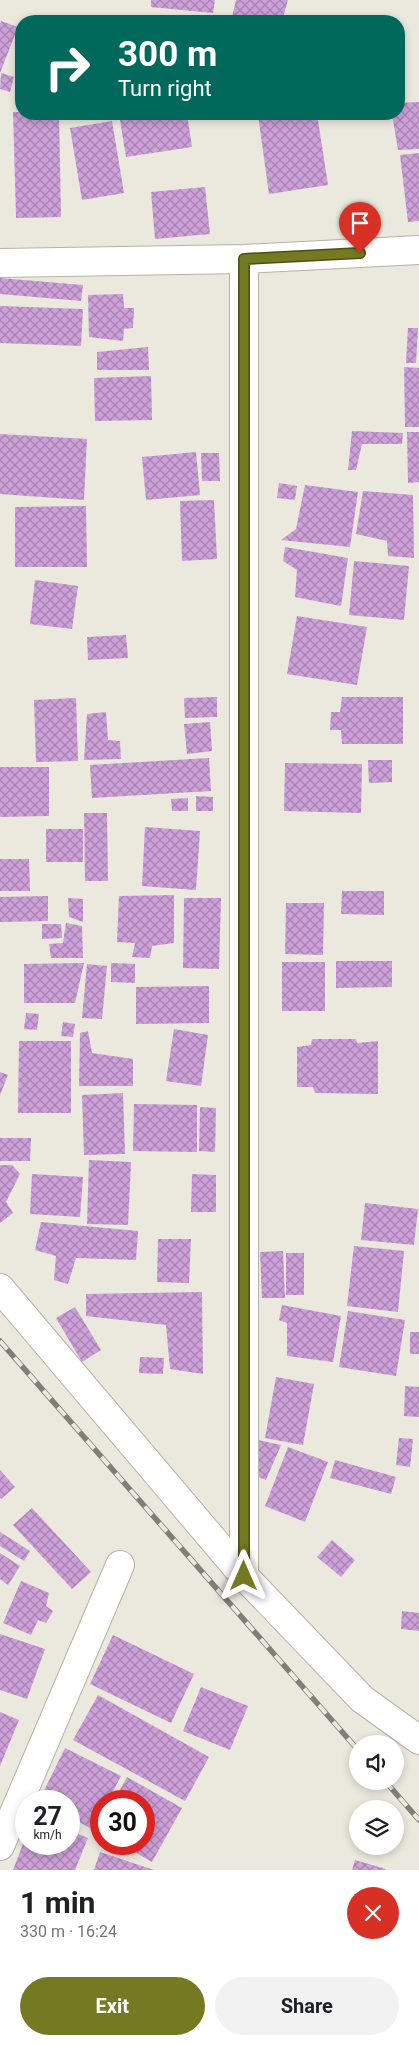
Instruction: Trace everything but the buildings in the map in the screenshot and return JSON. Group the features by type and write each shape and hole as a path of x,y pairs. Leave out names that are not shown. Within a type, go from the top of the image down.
{"street":[{"path":"0,263 244,259 419,250"},
{"path":"244,259 244,1576"},
{"path":"0,1288 244,1576 362,1699 419,1740"},
{"path":"0,1846 120,1565"}],"railway":[{"path":"0,1341 349,1740"},
{"path":"393,1790 419,1820"}],"route":[{"path":"244,1576 244,259 360,253"}]}
